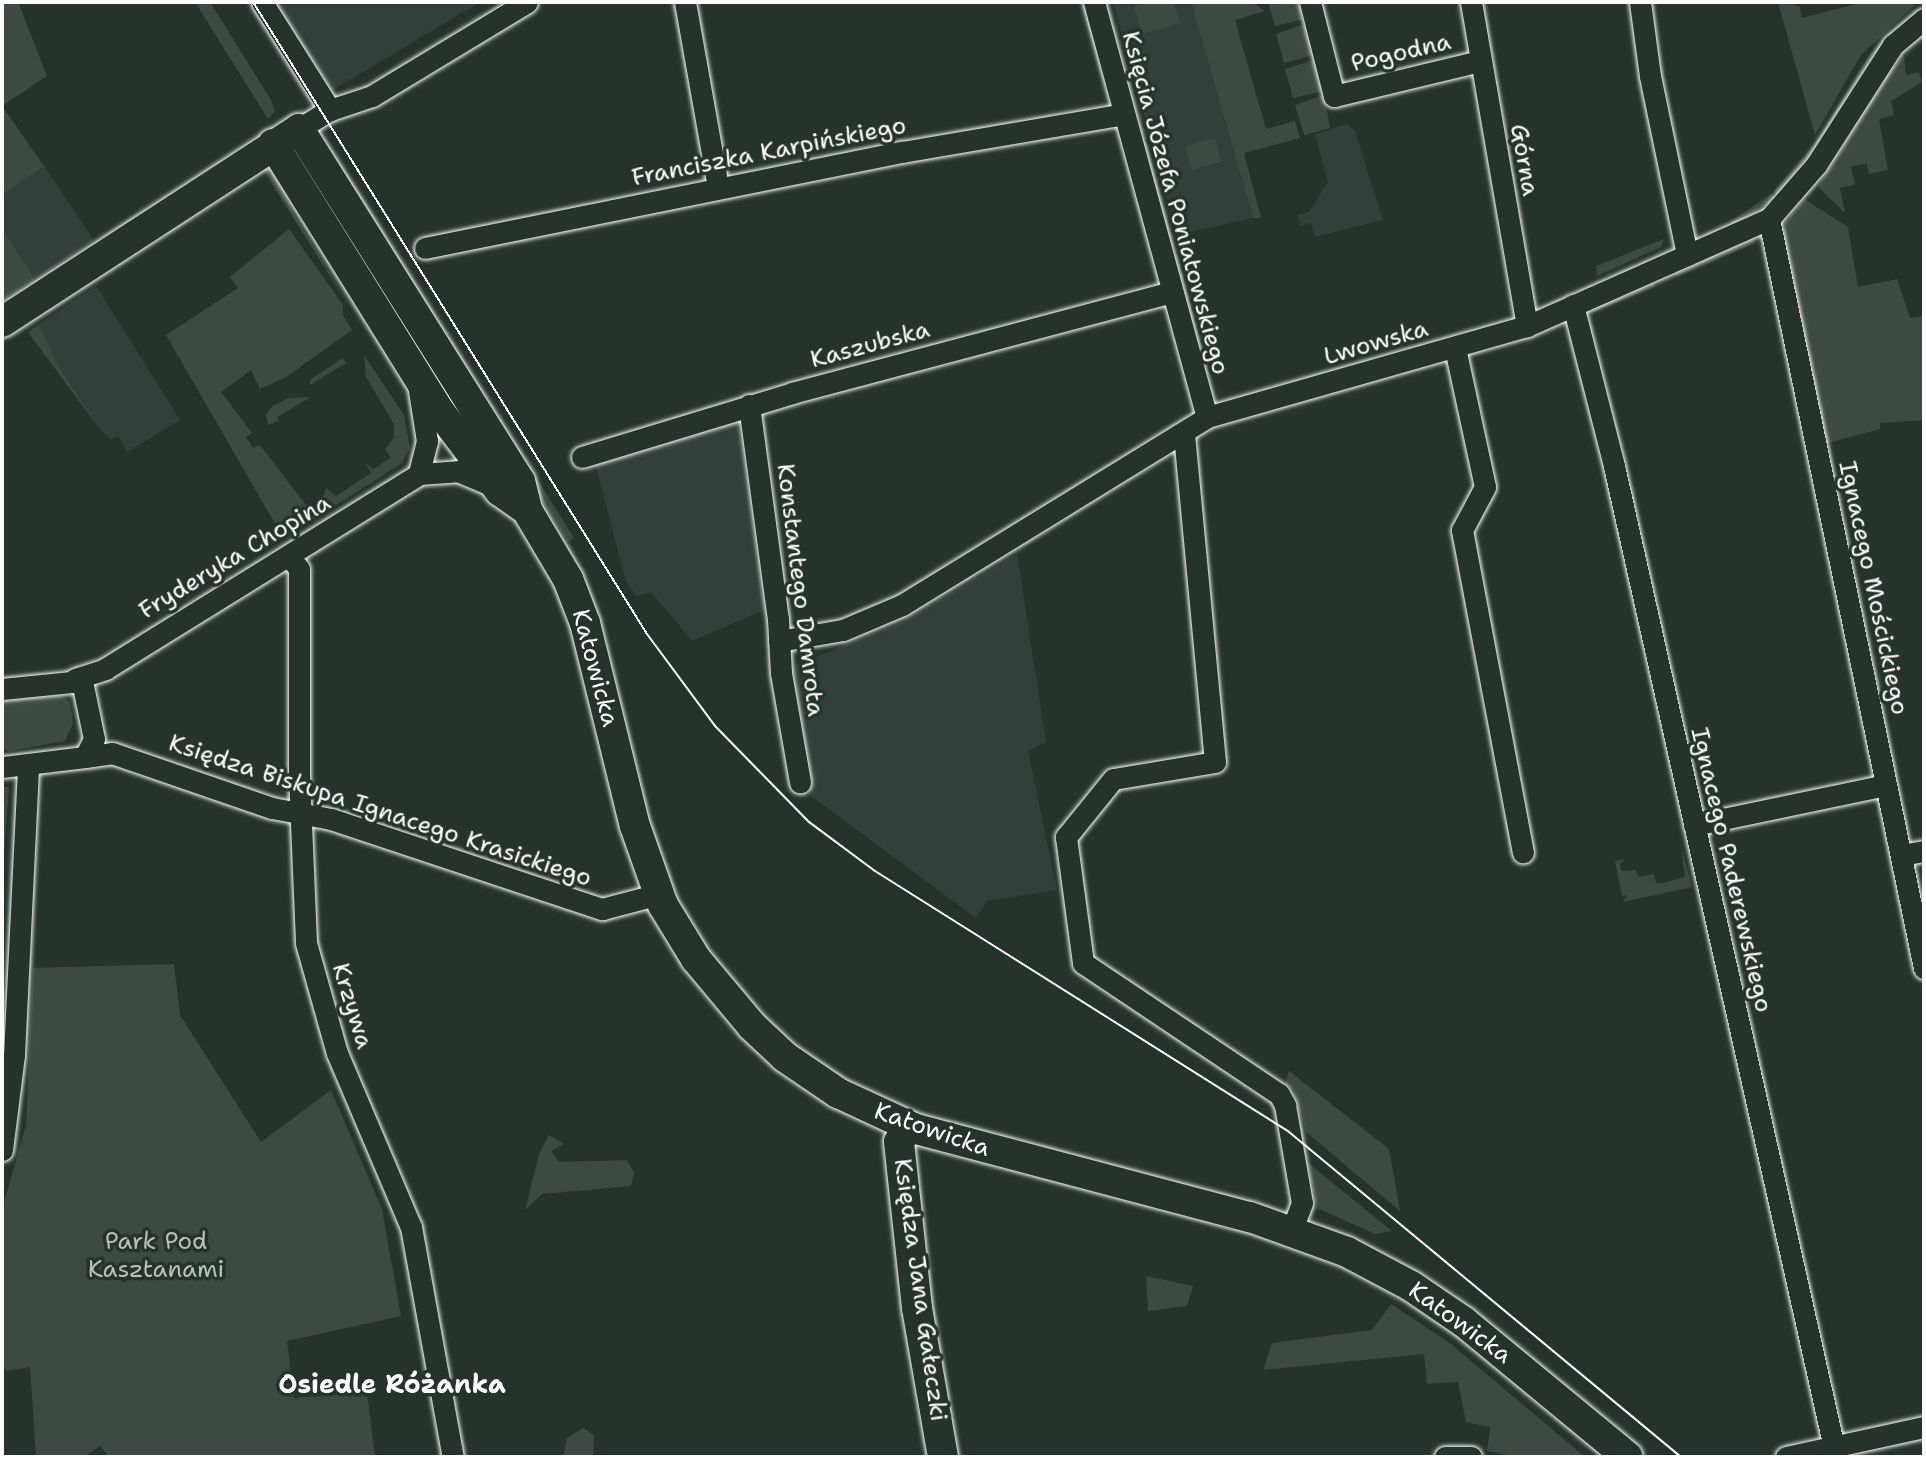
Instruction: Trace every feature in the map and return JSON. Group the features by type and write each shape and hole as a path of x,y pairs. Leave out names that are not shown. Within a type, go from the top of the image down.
{"street":[{"path":"262,2 330,110"},
{"path":"2,322 273,144 330,110 372,96 527,2"},
{"path":"685,2 719,188"},
{"name":"Księcia Józefa Poniatowskiego","path":"1094,2 1207,417"},
{"name":"Pogodna","path":"1310,2 1334,96 1480,61"},
{"name":"Górna","path":"1471,2 1527,326"},
{"path":"1640,2 1650,76 1687,256"},
{"name":"Lwowska","path":"779,641 843,630 902,605 1184,434 1207,417 1527,326 1769,219 1816,165 1893,45 1924,19"},
{"name":"Franciszka Karpińskiego","path":"425,248 719,188 1124,114"},
{"name":"Katowicka","path":"299,129 520,481 527,510 568,579 585,623 635,826 670,920 707,975 772,1045 838,1093 908,1126 1292,1229 1370,1264 1436,1302 1628,1457"},
{"name":"Katowicka","path":"273,144 416,374 500,491 527,510"},
{"name":"Ignacego Mościckiego","path":"1769,219 1924,968"},
{"name":"Kaszubska","path":"582,457 749,405 1172,292"},
{"name":"Ignacego Paderewskiego","path":"1573,305 1695,825 1835,1452"},
{"path":"1455,348 1485,488 1462,530 1523,852"},
{"path":"416,374 427,442 419,474 458,471 485,480 500,491"},
{"name":"Konstantego Damrota","path":"749,405 800,782"},
{"path":"1184,434 1215,762 1113,779 1066,837 1083,963 1279,1094 1285,1105 1302,1203 1292,1229"},
{"name":"Fryderyka Chopina","path":"2,689 75,679 105,668 263,567 290,556 419,474"},
{"name":"Krzywa","path":"290,556 299,569 306,943 337,1054 411,1227 453,1457"},
{"path":"75,679 85,685 94,739 85,757"},
{"name":"Księdza Biskupa Ignacego Krasickiego","path":"2,767 112,753 272,808 302,812 602,909 659,894"},
{"path":"2,1150 28,764"},
{"path":"1695,825 1886,785"},
{"path":"1901,855 1924,851"},
{"name":"Księdza Jana Gałeczki","path":"908,1126 899,1142 917,1308 943,1457"},
{"path":"1786,1457 1835,1452 1924,1427"},
{"path":"1445,1457 1471,1457"}],"shaded area":[{"path":"275,2 480,2 331,91"},
{"path":"1113,2 1191,2 1253,218 1177,235"},
{"path":"1347,124 1355,131 1383,220 1315,237 1311,223 1300,226 1297,215 1309,212 1328,182 1315,134"},
{"path":"44,166 94,240 35,279 2,229 2,195"},
{"path":"96,286 180,420 127,452 118,436 111,440 99,428 28,332"},
{"path":"738,418 764,610 692,641 651,592 636,596 626,581 595,464"},
{"path":"1017,554 1046,742 1028,751 1057,890 987,901 976,918 811,796 786,669 902,622"}],"green space":[{"path":"2,2 18,2 47,76 2,106"},
{"path":"195,2 210,2 271,100 275,111 268,119"},
{"path":"1081,2 1084,2 1109,103"},
{"path":"1149,2 1174,2 1180,23 1142,34 1134,6"},
{"path":"1191,2 1252,2 1265,11 1235,20 1266,129 1295,121 1300,138 1244,153 1261,218 1253,218"},
{"path":"1268,2 1299,2 1304,19 1275,26"},
{"path":"1778,2 1799,6 1802,18 1864,2 1918,2 1861,55 1815,135"},
{"path":"1907,18 1860,76 1819,147 1778,195 1774,191 1816,142 1871,53"},
{"path":"1305,24 1314,55 1284,63 1276,34"},
{"path":"1904,55 1906,75 1919,72 1922,82 1891,101 1894,115 1879,119 1888,170 1869,174 1867,163 1851,167 1855,185 1840,188 1845,213 1818,187 1882,82"},
{"path":"1314,60 1323,91 1293,98 1285,69"},
{"path":"1324,95 1330,128 1304,135 1295,105"},
{"path":"2,106 44,166 2,195"},
{"path":"1215,138 1221,162 1192,170 1185,146"},
{"path":"1145,139 1174,246 1168,247 1139,140"},
{"path":"330,146 574,538 568,542 383,244"},
{"path":"262,168 274,170 281,179 295,216 354,314"},
{"path":"1771,194 1775,198 1733,228 1731,221"},
{"path":"1804,199 1848,227 1858,287 1897,279 1910,318 1924,316 1924,420 1880,423 1880,429 1824,444 1784,244 1785,222"},
{"path":"2,229 35,279 2,301"},
{"path":"289,229 343,305 343,315 352,330 286,377 260,389 251,370 221,392 252,433 246,437 253,448 260,445 309,509 303,526 281,534 166,335 238,288 230,277"},
{"path":"1753,237 1755,243 1677,277 1676,270"},
{"path":"1664,239 1661,247 1597,276 1596,266"},
{"path":"1177,254 1201,346 1195,348 1171,256"},
{"path":"1653,280 1655,287 1591,313 1599,303"},
{"path":"39,325 58,366 99,428 28,332"},
{"path":"364,355 404,415 410,448 402,463 330,509 323,498 326,488 336,496 371,473 365,463 373,469 391,458 385,449 394,438 394,424 366,377"},
{"path":"343,358 346,363 310,385 310,380"},
{"path":"311,397 277,417 279,421 268,425 266,415 272,406 289,398"},
{"path":"61,695 70,702 73,724 65,741 9,751 2,748 2,701"},
{"path":"2,787 9,787 4,854 2,853"},
{"path":"1681,846 1692,887 1623,902 1627,895 1622,896 1615,861 1626,859 1620,864 1621,871 1635,870 1639,877 1654,874 1656,883 1663,883 1685,877"},
{"name":"Park Pod Kasztanami","path":"174,964 180,1015 261,1142 331,1090 382,1209 401,1316 287,1341 294,1398 367,1392 375,1457 109,1457 100,1446 84,1457 36,1457 30,1367 6,1371 2,1363 2,1210 26,1125 33,968"},
{"path":"1289,1071 1389,1149 1400,1211 1306,1132 1294,1090 1285,1083"},
{"path":"549,1135 564,1144 551,1151 559,1162 627,1160 634,1173 631,1186 542,1194 525,1210 539,1154"},
{"path":"1308,1163 1392,1231 1375,1234 1317,1208"},
{"path":"1146,1276 1193,1286 1187,1306 1148,1311"},
{"path":"1391,1304 1451,1344 1585,1457 1519,1457 1487,1451 1490,1427 1466,1422 1458,1382 1427,1384 1424,1354 1263,1370 1272,1343 1372,1330"},
{"path":"583,1428 594,1435 593,1457 563,1457 567,1438"}],"tram line":[{"path":"253,2 647,634 715,726 809,822 875,871 1289,1132 1681,1457"}],"district":[{"name":"Osiedle Różanka","path":"392,1384"}]}
